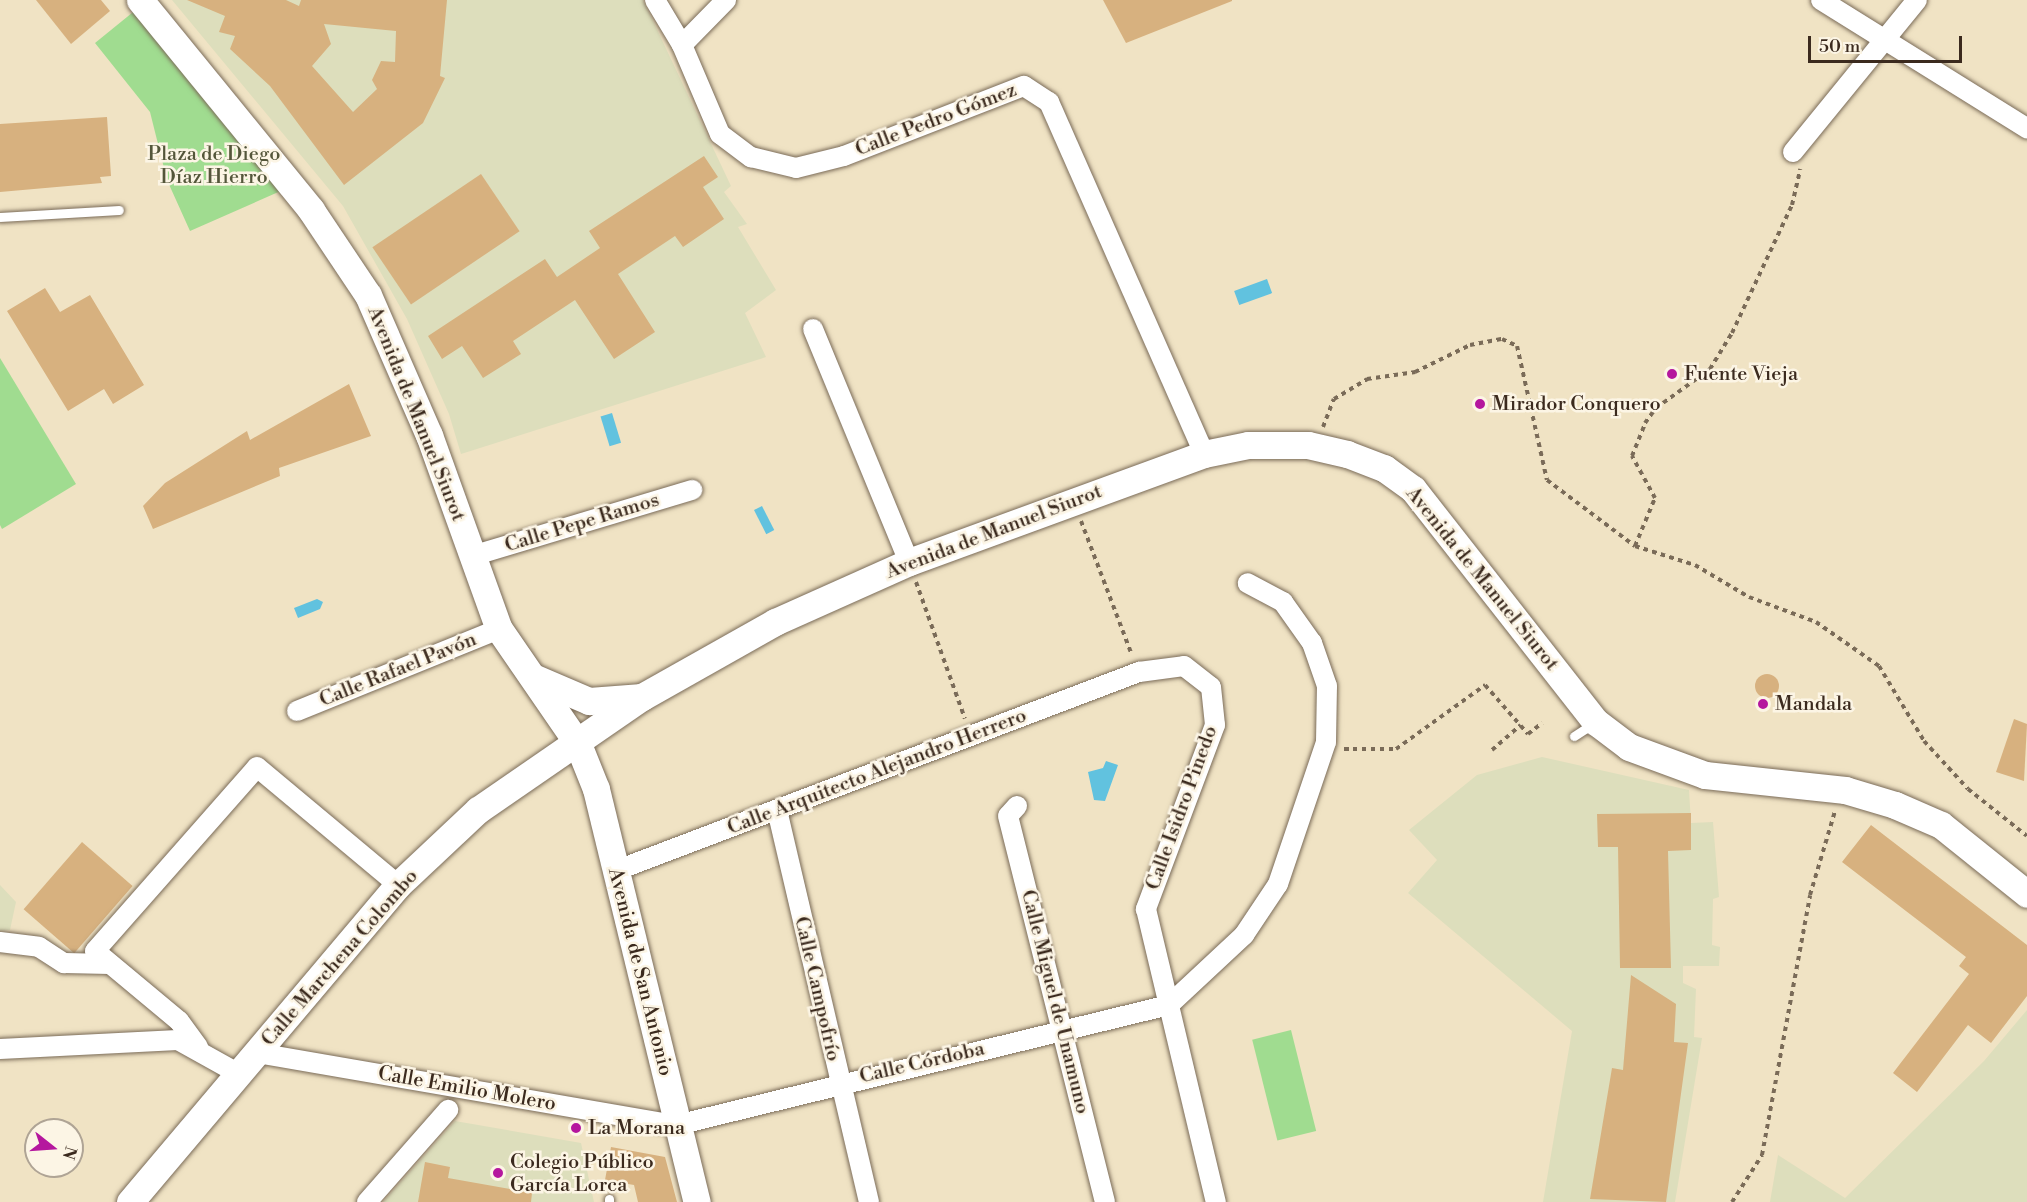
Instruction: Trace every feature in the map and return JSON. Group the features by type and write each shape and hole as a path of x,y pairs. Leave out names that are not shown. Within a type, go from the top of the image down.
{"street":[{"name":"Avenida de Manuel Siurot","path":"140,0 311,210 368,295 407,381 499,629 578,744 642,697 775,622 909,562 1204,454 1276,442 1316,447 1384,468 1413,489 1585,729 1705,775 1845,790 1895,805 1941,825 2027,894"},
{"path":"655,0 682,45 726,0"},
{"path":"1821,0 2027,128"},
{"path":"1793,152 1917,0"},
{"name":"Calle Pedro Gómez","path":"682,45 720,134 751,156 796,168 844,156 1024,86 1049,102 1204,454"},
{"path":"813,329 909,562"},
{"name":"Calle Pepe Ramos","path":"472,556 692,490"},
{"path":"1169,1005 1244,935 1278,884 1324,748 1328,686 1312,643 1283,602 1248,583"},
{"name":"Calle Rafael Pavón","path":"297,711 499,629"},
{"name":"Calle Arquitecto Alejandro Herrero","path":"615,871 777,810 1136,666"},
{"name":"Calle Isidro Pinedo","path":"1136,666 1184,666 1211,687 1215,725 1146,909 1216,1202"},
{"name":"Avenida de Manuel Siurot","path":"529,675 562,694 589,701 642,697"},
{"name":"Avenida de San Antonio","path":"578,744 596,789 697,1202"},
{"name":"Calle Marchena Colombo","path":"130,1202 398,885 478,810 578,744"},
{"path":"198,1047 179,1021 95,951 257,767 398,885"},
{"name":"Calle Miguel de Unamuno","path":"1017,806 1008,816 1105,1202"},
{"name":"Calle Campofrío","path":"777,810 838,1082 869,1202"},
{"path":"0,942 39,947 64,963 110,964"},
{"name":"Calle Córdoba","path":"677,1125 838,1082 1169,1005"},
{"path":"0,1048 178,1040 198,1047 239,1074"},
{"name":"Calle Emilio Molero","path":"258,1053 677,1125"},
{"path":"367,1202 448,1110"}],"lane":[{"path":"0,217 118,210"}],"path":[{"path":"1635,546 1655,498 1632,456 1645,423 1656,408 1710,369 1732,333 1792,205 1801,174 1793,152"},
{"path":"1316,447 1334,399 1367,379 1415,372 1470,345 1502,339 1518,346 1547,480 1635,546 1695,565 1749,597 1816,622 1879,666 1924,741 1968,789 2027,836"},
{"path":"1074,501 1136,666"},
{"path":"909,562 965,720"},
{"path":"1324,748 1396,749 1485,685 1528,734 1542,723"},
{"path":"1492,750 1521,725"},
{"path":"1732,1202 1762,1155 1810,895 1837,802"}],"shaded area":[{"path":"172,0 643,0 731,186 724,192 747,224 738,227 776,290 745,313 766,357 461,454 449,414 407,319 343,206"},
{"path":"1542,757 1689,790 1691,823 1713,822 1719,897 1713,899 1712,945 1720,947 1719,966 1683,966 1683,983 1696,989 1694,1037 1702,1038 1675,1202 1543,1202 1572,1031 1408,893 1437,860 1409,830 1477,775"},
{"path":"0,885 16,902 10,930 0,931"},
{"path":"2027,1010 2027,1202 1770,1202 1778,1155 1845,1198 1984,1061"},
{"name":"Colegio Público García Lorca","path":"455,1121 581,1143 594,1202 383,1202"}],"green space":[{"name":"Plaza de Diego Díaz Hierro","path":"143,4 292,186 190,231 167,180 150,112 95,43"},
{"path":"0,358 76,484 2,529 0,525"},
{"path":"1291,1030 1316,1131 1277,1141 1252,1040"}],"water":[{"path":"1267,279 1272,293 1239,305 1234,291"},
{"path":"612,413 621,443 610,446 601,417"},
{"path":"762,506 774,530 766,534 754,510"},
{"path":"317,599 323,602 320,609 298,618 294,608"},
{"path":"1106,761 1118,765 1105,801 1094,800 1088,772 1103,768"}],"building":[{"path":"36,0 101,0 110,11 71,44"},
{"path":"187,0 286,0 299,6 301,0 447,0 440,76 445,78 423,123 344,185 270,86 230,49 235,36 219,32 225,16","holes":["324,24 396,31 395,62 381,61 372,80 377,89 353,112 312,66 331,44"]},
{"path":"1103,0 1232,0 1232,1 1126,43"},
{"path":"107,117 111,176 100,177 102,183 0,192 0,124"},
{"path":"704,156 718,177 703,187 724,219 683,247 675,236 618,274 655,332 614,359 575,300 513,341 521,354 483,378 462,346 442,359 428,336 545,259 557,277 600,248 589,231"},
{"path":"481,174 520,231 411,304 372,247"},
{"path":"45,288 60,312 90,295 144,385 113,404 104,389 68,411 7,311"},
{"path":"349,384 371,436 279,468 280,476 153,529 143,506 165,483 247,431 250,440"},
{"path":"1767,674 1775,678 1779,686 1775,694 1767,698 1759,694 1755,686 1759,678"},
{"path":"2014,719 2027,724 2024,781 1996,772"},
{"path":"1691,813 1691,850 1668,851 1671,968 1620,968 1618,847 1598,847 1597,814"},
{"path":"1871,825 2027,945 2027,996 1991,1043 1968,1025 1917,1092 1893,1073 1969,974 1959,966 1966,957 1842,862"},
{"path":"82,842 133,886 74,953 24,909"},
{"path":"1631,975 1676,1004 1674,1042 1688,1043 1666,1202 1590,1199 1612,1068 1623,1070"},
{"path":"611,1147 665,1157 677,1202 638,1202 634,1185 605,1180"},
{"path":"425,1162 450,1167 448,1178 532,1193 531,1202 418,1202"}],"place":[{"name":"Fuente Vieja","path":"1672,374"},
{"name":"Mirador Conquero","path":"1480,404"},
{"name":"Mandala","path":"1763,704"},
{"name":"La Morana","path":"576,1128"},
{"name":"Colegio Público García Lorca","path":"498,1173"}]}
